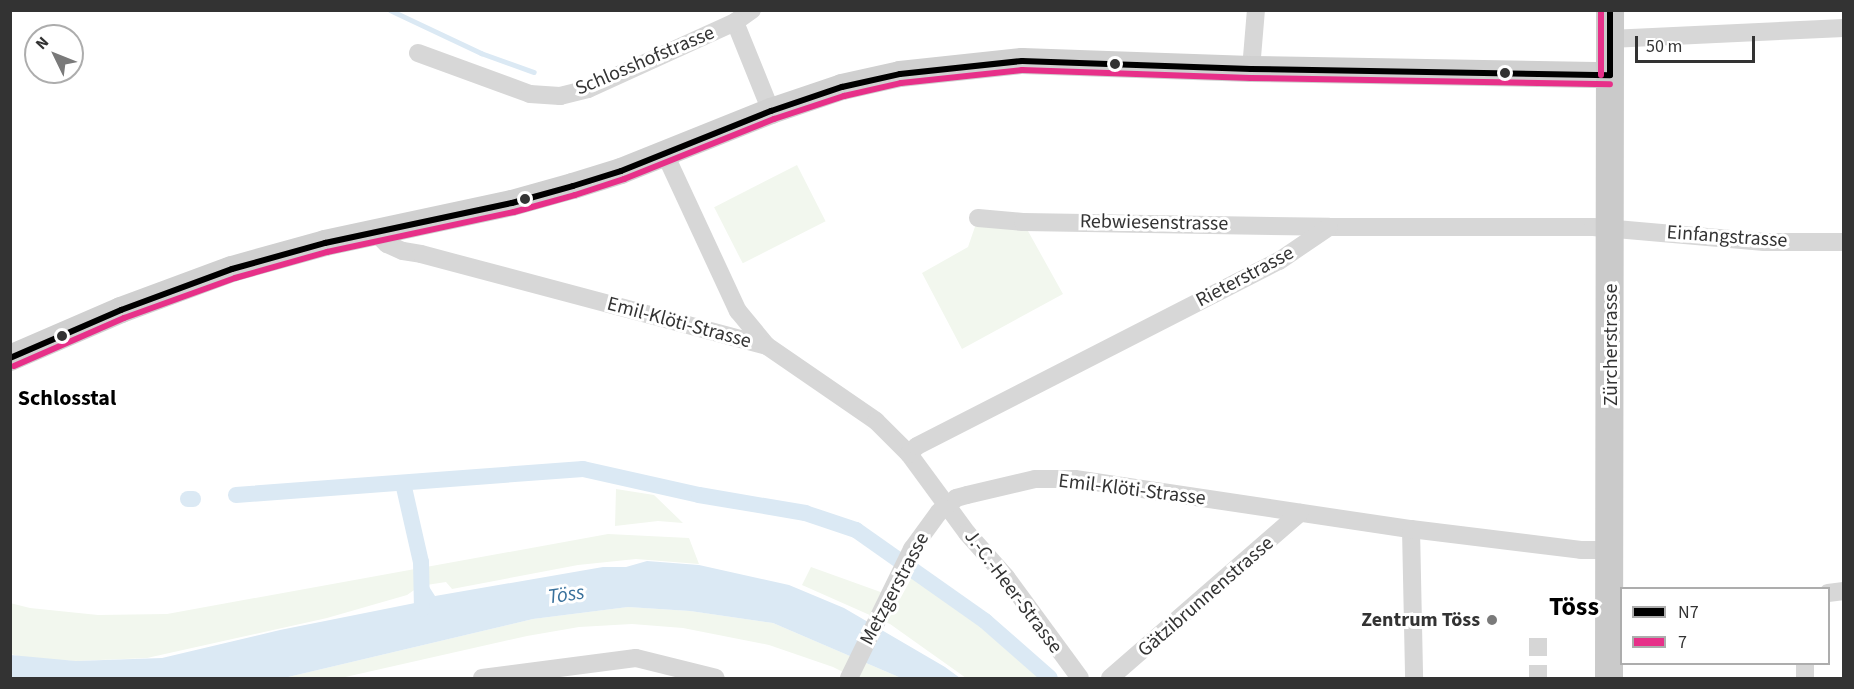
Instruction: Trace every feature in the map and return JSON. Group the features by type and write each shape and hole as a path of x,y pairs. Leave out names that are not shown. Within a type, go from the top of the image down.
{"main road":[{"name":"Zürcherstrasse","path":"1609,678 1616,613 1609,550 1610,10"},
{"path":"10,358 184,285 276,256 512,203 621,171 771,111 842,87 949,67 1022,61 1251,69 1610,75"}],"street":[{"name":"Schlosshofstrasse","path":"418,53 530,94 560,96 588,89 735,22 752,10"},
{"path":"1251,69 1256,10"},
{"name":"Schlosshofstrasse","path":"735,22 771,111"},
{"path":"1610,39 1844,28"},
{"path":"665,154 738,311 767,345"},
{"name":"Rebwiesenstrasse","path":"978,218 1023,222 1329,227"},
{"path":"1329,227 1611,228"},
{"name":"Rieterstrasse","path":"909,454 928,441 1279,261 1329,227"},
{"name":"Einfangstrasse","path":"1611,228 1764,242 1844,242"},
{"name":"Emil-Klöti-Strasse","path":"375,232 387,244 403,251 767,345 876,421 909,454 948,504 967,495 1035,479 1075,479 1411,529 1581,550 1609,550"},
{"name":"Metzgerstrasse","path":"849,678 912,549 948,504"},
{"name":"J.-C.-Heer-Strasse","path":"948,504 967,533 1006,577 1080,678"},
{"name":"Gätzibrunnenstrasse","path":"1110,678 1300,513"},
{"path":"1411,529 1414,678"},
{"path":"482,678 636,658 716,678"}],"shaded area":[{"path":"797,165 826,221 743,263 714,207"},
{"path":"978,218 1023,222 1063,294 962,349 922,273 968,247"},
{"path":"616,489 654,495 683,523 658,521 615,526"},
{"path":"608,534 689,538 699,564 636,559 578,565 452,589 446,582 420,586 407,595 327,618 147,658 76,661 24,658 11,654 10,603 30,608 98,615 167,614"},
{"path":"811,567 900,599 912,577 973,621 1041,678 966,678 890,624 802,585"},
{"path":"628,607 690,611 773,623 901,678 855,678 833,667 769,645 683,628 632,624 579,627 527,636 341,678 284,678 533,619"}],"water":[{"path":"647,561 699,565 789,585 844,608 960,678 901,678 773,623 690,611 628,607 533,619 284,678 11,678 11,655 76,661 162,658 280,630 415,603 420,587 428,585 435,596 603,567 626,567"}],"waterway":[{"path":"390,10 481,53 534,72"},
{"path":"236,495 583,469 699,495 805,513 856,530 985,621 1050,678"},
{"path":"403,483 421,562 422,609"},
{"path":"188,499 193,499"}],"tunnel":[{"path":"1538,638 1538,678"}],"transit line":[{"name":"7","path":"1601,10 1601,75"},
{"name":"N7","path":"1610,10 1610,75"},
{"name":"N7","path":"10,358 121,310 232,269 325,243 512,203 573,186 621,171 771,111 842,87 900,74 1022,61 1251,69 1610,75"},
{"name":"7","path":"14,366 124,318 235,278 327,252 514,212 575,195 624,179 774,119 844,96 901,83 1022,70 1251,78 1610,84"}],"place":[{"name":"Zentrum Töss","path":"1492,620"}],"district":[{"name":"Schlosstal","path":"67,399"},
{"name":"Töss","path":"1574,607"}]}
